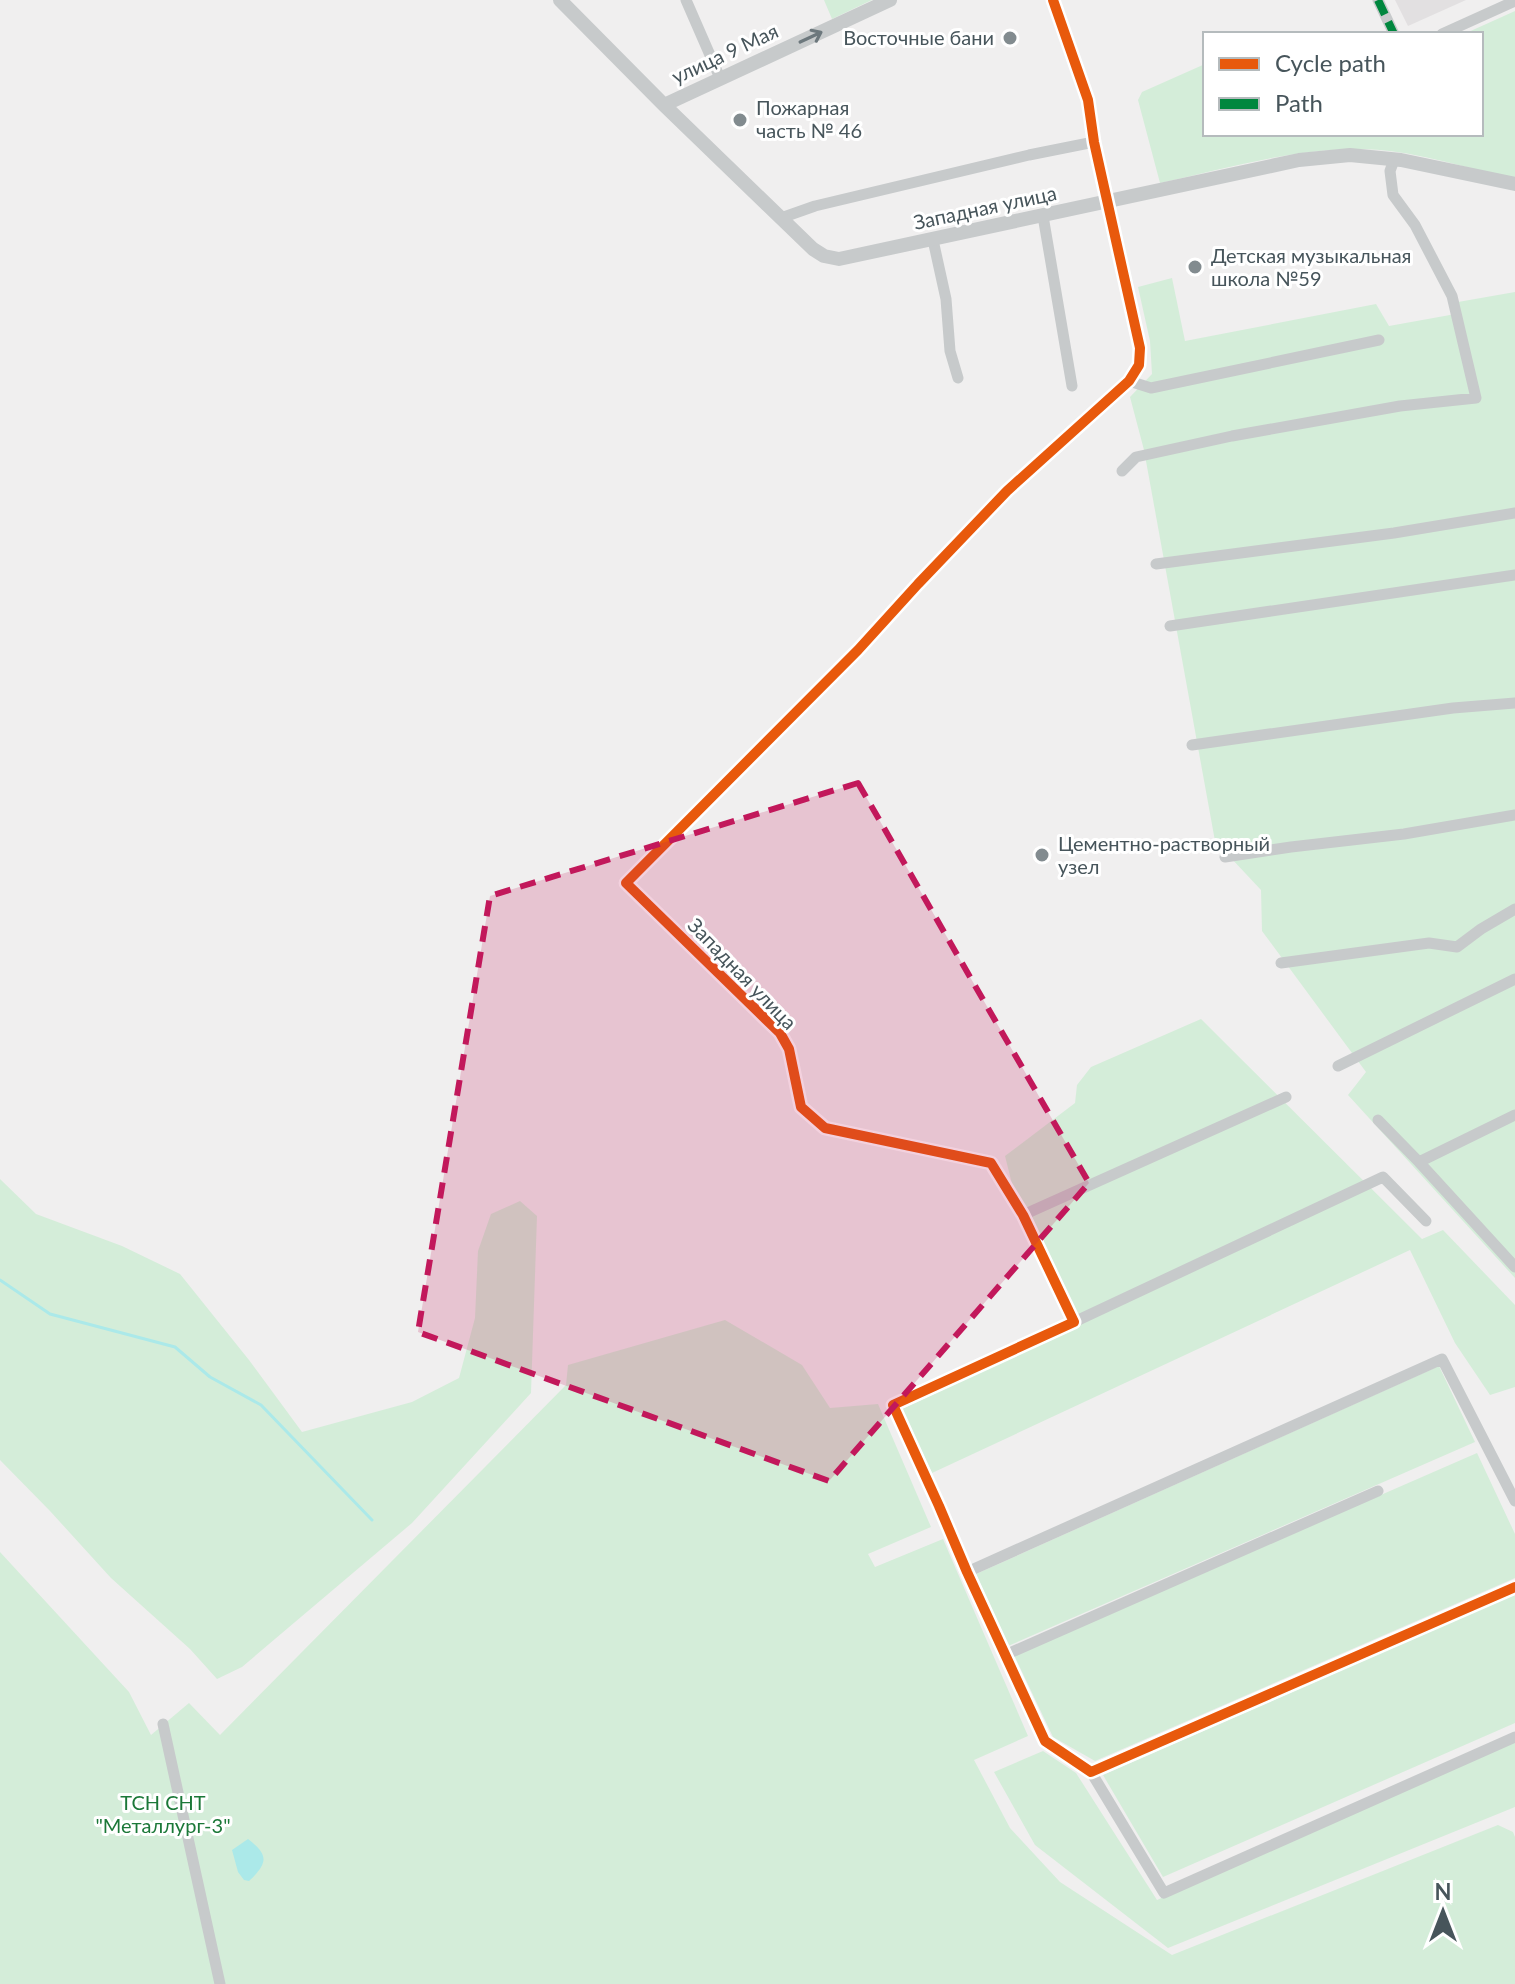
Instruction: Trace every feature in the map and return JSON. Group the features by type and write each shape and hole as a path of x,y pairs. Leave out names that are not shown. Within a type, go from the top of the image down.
{"street":[{"name":"Западная улица","path":"560,0 813,249 824,256 839,259 1299,160 1350,155 1394,160 1515,184"},
{"path":"686,0 720,78"},
{"name":"улица 9 Мая","path":"664,105 890,0"},
{"path":"1053,0 1084,84 1140,348 1139,365 1129,381 1151,388 1379,340"},
{"path":"1378,0 1393,32"},
{"path":"1446,32 1515,1"},
{"path":"781,218 815,206 1094,142"},
{"path":"1122,471 1136,457 1218,439 1400,406 1476,398 1452,296 1415,225 1393,195 1390,171 1394,160"},
{"path":"1043,216 1072,386"},
{"path":"933,240 946,299 950,351 958,378"},
{"name":"Западная улица","path":"1074,1322 1023,1215 991,1163 825,1128 801,1107 789,1049 780,1033 626,883 858,650 1007,491 1129,381"},
{"path":"1156,564 1394,533 1515,513"},
{"path":"1170,626 1515,575"},
{"path":"1192,745 1453,708 1515,703"},
{"path":"1225,857 1432,830 1515,815"},
{"path":"1281,963 1429,943 1457,947 1515,909"},
{"path":"1338,1066 1515,979"},
{"path":"1023,1215 1286,1097"},
{"path":"1419,1162 1515,1115"},
{"path":"1378,1120 1512,1259"},
{"path":"1426,1221 1383,1177 893,1405 1045,1741 1091,1772 1164,1893 1515,1737"},
{"path":"967,1572 1442,1359 1515,1501"},
{"path":"1005,1655 1378,1491"},
{"path":"1091,1772 1515,1587"},
{"path":"163,1724 220,1984"}],"highlighted area":[{"path":"858,783 1089,1183 829,1481 418,1332 490,896"}],"shaded area":[{"path":"1395,0 1466,0 1408,26"}],"green space":[{"path":"824,0 872,0 832,19"},
{"path":"1515,11 1515,179 1414,155 1353,149 1280,157 1160,183 1138,100 1142,92 1203,65 1203,136 1483,136 1483,32 1468,32"},
{"path":"1172,278 1185,341 1376,304 1389,326 1461,313 1458,302 1515,292 1515,1278 1348,1095 1366,1072 1262,931 1261,890 1215,841 1144,450 1130,397 1152,374 1150,341 1138,287"},
{"path":"1201,1019 1422,1239 1443,1230 1515,1305 1515,1387 1490,1395 1455,1343 1410,1250 932,1473 902,1409 1081,1325 1012,1184 1005,1156 1075,1103 1077,1085 1091,1067"},
{"path":"0,1179 36,1214 122,1246 180,1274 302,1432 412,1402 459,1378 475,1318 478,1251 491,1214 520,1201 537,1216 531,1393 412,1523 242,1667 217,1679 190,1649 111,1578 0,1460"},
{"name":"ТСН СНТ \"Металлург-3\"","path":"725,1320 802,1365 830,1408 878,1404 931,1527 868,1554 875,1567 943,1539 1028,1736 974,1760 1010,1828 1060,1882 1172,1955 1498,1825 1513,1832 1515,1837 1515,1984 0,1984 0,1552 129,1692 151,1735 189,1703 220,1735 566,1385 568,1365"},
{"path":"1439,1366 1475,1442 1008,1646 976,1574"},
{"path":"1477,1453 1515,1534 1515,1578 1095,1761 1053,1737 1014,1655"},
{"path":"1515,1594 1515,1723 1163,1877 1103,1775"},
{"path":"1515,1741 1515,1807 1168,1948 1035,1845 994,1772 1043,1751 1076,1773 1157,1900"}],"water":[{"path":"248,1839 260,1850 264,1859 249,1881 238,1872 232,1850"}],"waterway":[{"path":"0,1280 50,1314 175,1347 210,1377 261,1405 372,1520"}],"marked path":[{"path":"1378,0 1393,32"}],"cycle path":[{"path":"1053,0 1088,100 1094,142 1140,348 1139,365 1129,381 1007,491 858,650 626,883 780,1033 789,1049 801,1107 825,1128 991,1163 1023,1215 1074,1322 893,1405 1045,1741 1091,1772 1515,1587"}],"place":[{"name":"Восточные бани","path":"1010,38"},
{"name":"Пожарная часть № 46","path":"740,120"},
{"name":"Детская музыкальная школа №59","path":"1195,267"},
{"name":"Цементно-растворный узел","path":"1042,855"}]}
